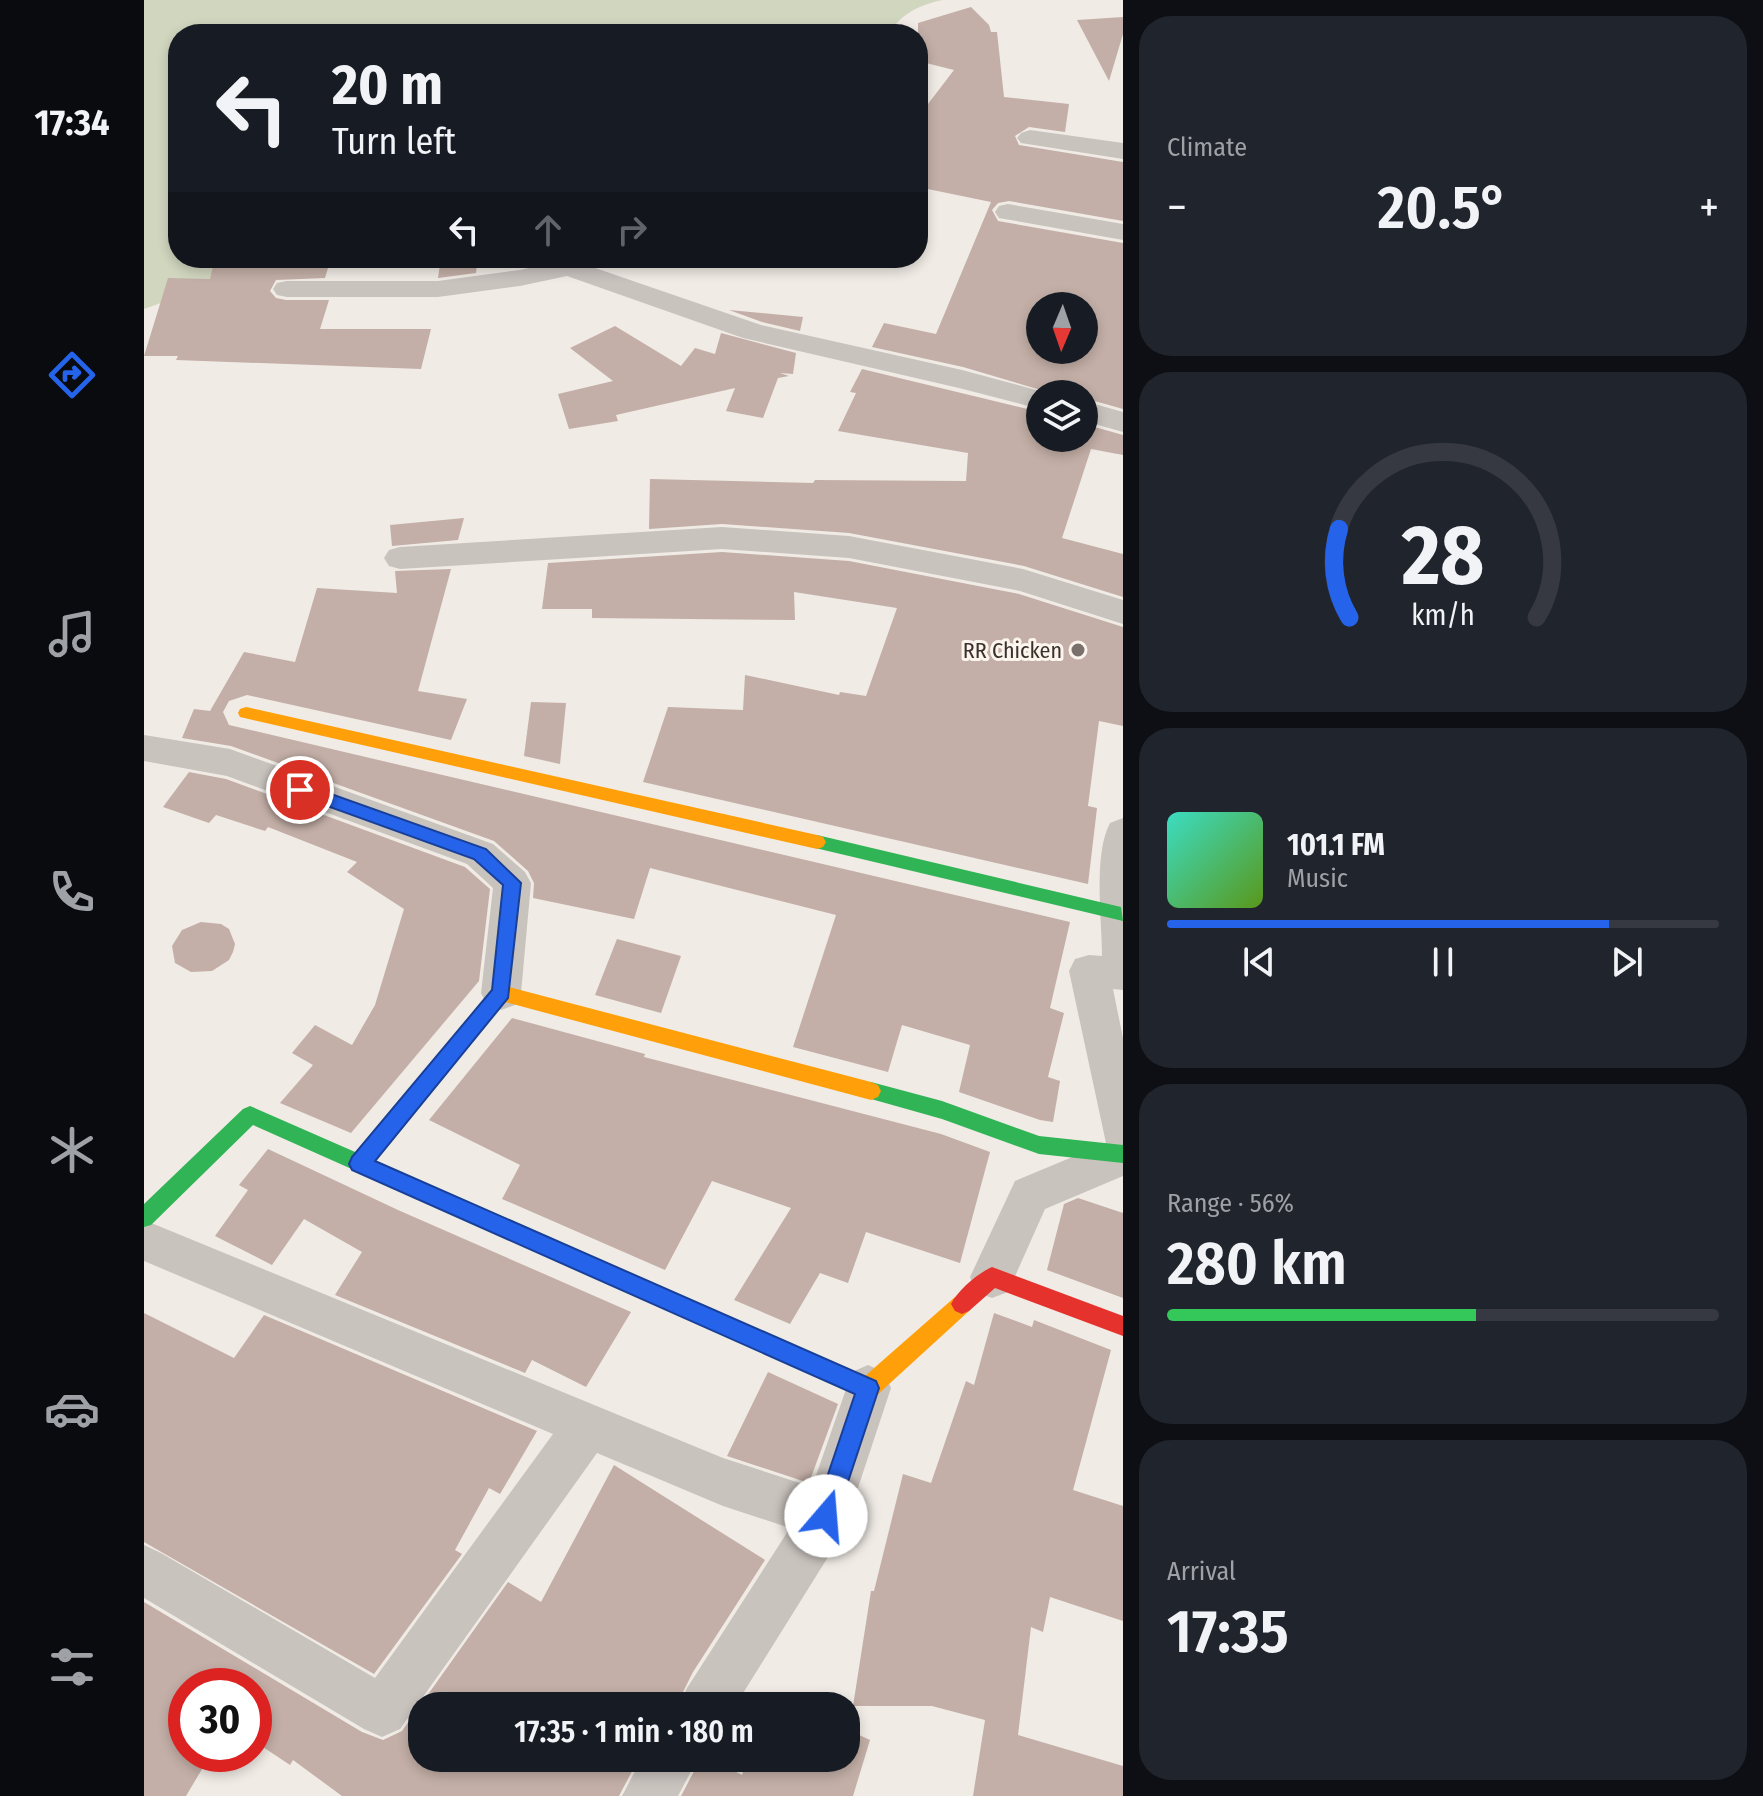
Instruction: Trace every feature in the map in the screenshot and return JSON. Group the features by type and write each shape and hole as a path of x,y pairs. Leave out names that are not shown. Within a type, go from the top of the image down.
{"street":[{"path":"1030,138 1123,151"},
{"path":"1008,212 1123,232"},
{"path":"287,289 438,289 520,278 565,268"},
{"path":"572,268 753,332 1026,396"},
{"path":"1098,415 1123,422"},
{"path":"400,558 722,538 849,547 1023,580 1123,612"},
{"path":"246,713 691,812 1121,914"},
{"path":"144,748 230,763 480,854 512,883 501,993 360,1164"},
{"path":"1123,833 1120,854 1122,974 1089,971 1123,1135"},
{"path":"501,993 942,1110 1039,1145 1123,1155"},
{"path":"144,1218 250,1115 868,1388"},
{"path":"714,1692 826,1516 868,1388 992,1277 1030,1195 1123,1155"},
{"path":"144,1240 723,1482 826,1516"},
{"path":"992,1277 1123,1326"},
{"path":"144,1570 382,1711 588,1426"},
{"path":"648,1796 663,1772"}],"green space":[{"path":"144,0 943,0 912,11 896,24 168,24 168,268 260,268 144,309"}],"building":[{"path":"971,7 989,25 991,32 997,32 1004,97 1069,104 1065,132 1029,127 1015,136 1019,145 1123,162 1123,221 1009,201 998,203 992,210 998,221 1123,243 1123,409 1098,402 1098,380 1026,380 1026,386 963,367 872,347 884,323 936,334 991,202 928,189 928,104 954,70 928,64 928,24 918,23"},
{"path":"1123,17 1123,34 1109,81 1077,20"},
{"path":"213,268 328,268 325,278 276,280 270,291 276,298 286,300 329,300 320,329 431,329 421,369 176,360 178,356 144,356 168,278 210,279"},
{"path":"440,268 477,268 476,273 438,278"},
{"path":"729,310 803,317 800,331"},
{"path":"615,326 681,366 695,348 715,354 721,333 796,353 793,374 780,373 789,376 778,378 763,418 726,411 735,388 616,415 618,421 569,429 558,394 613,381 570,348"},
{"path":"862,369 1026,409 1026,452 1090,452 1062,538 1123,554 1123,597 1024,566 849,533 722,524 649,529 650,479 813,483 815,480 966,481 968,453 838,431 856,393 850,392"},
{"path":"1098,428 1123,435 1123,455 1098,450"},
{"path":"464,518 458,540 392,546 390,525"},
{"path":"722,552 849,561 1019,594 1123,627 1123,726 1099,721 1088,806 1097,808 1088,884 643,782 668,707 743,710 745,675 839,695 840,692 866,696 897,608 794,592 795,620 592,618 592,609 542,609 548,563"},
{"path":"451,569 418,691 467,699 451,740 247,695 229,701 223,712 229,725 1070,922 1050,1008 1064,1013 1048,1077 1060,1081 1053,1122 959,1092 970,1045 902,1025 888,1072 793,1047 836,915 650,868 634,919 533,898 534,883 528,871 494,841 231,746 182,738 194,709 210,711 244,652 295,662 317,588 397,593 395,571"},
{"path":"531,702 566,703 560,764 524,756"},
{"path":"189,772 226,779 465,867 490,889 479,981 351,1133 280,1103 313,1065 292,1053 315,1025 352,1045 375,1005 404,909 347,872 357,862 268,827 265,831 216,815 209,823 163,807"},
{"path":"201,922 221,924 229,929 235,944 229,960 212,971 191,972 175,963 172,946 182,930"},
{"path":"617,939 681,956 661,1013 595,995"},
{"path":"512,1018 645,1054 644,1057 941,1134 990,1152 960,1263 866,1232 848,1283 820,1273 790,1324 734,1300 791,1208 712,1181 665,1270 502,1199 520,1165 429,1120"},
{"path":"268,1149 631,1312 586,1387 532,1360 525,1373 335,1295 362,1252 304,1219 272,1265 215,1236 248,1190 239,1185"},
{"path":"1078,1198 1123,1213 1123,1298 1047,1270 1064,1204"},
{"path":"144,1313 234,1358 264,1315 537,1431 500,1494 489,1488 455,1550 462,1554 374,1674 144,1542"},
{"path":"994,1313 1032,1327 1034,1320 1111,1350 1073,1490 1123,1506 1123,1621 1050,1597 1043,1632 1031,1627 1018,1735 1123,1766 1123,1796 973,1796 985,1720 932,1706 860,1706 860,1692 855,1692 871,1591 874,1591 903,1474 931,1483 966,1381 974,1385"},
{"path":"768,1372 838,1404 809,1483 727,1456"},
{"path":"614,1465 765,1560 683,1692 430,1692 508,1582 541,1602"},
{"path":"144,1602 255,1668 168,1668 168,1772 200,1772 186,1796 144,1796"},
{"path":"272,1678 362,1732 383,1740 402,1731 408,1723 408,1772 632,1772 619,1796 342,1796 293,1760 290,1765 272,1753"},
{"path":"860,1735 870,1740 853,1796 681,1796 694,1772 736,1772 742,1775 743,1772 860,1772"}],"traffic: fast":[{"path":"817,842 1121,914"},
{"path":"871,1091 942,1110 1039,1145 1123,1154"},
{"path":"144,1218 250,1115 554,1249"}],"traffic: slow":[{"path":"246,713 817,842"},
{"path":"360,1164 501,993 871,1091"},
{"path":"554,1249 868,1388 962,1304"}],"traffic: jam":[{"path":"962,1304 992,1277 1123,1326"}],"place":[{"name":"RR Chicken","path":"1078,650"}],"route":[{"path":"300,790 480,854 512,883 501,993 360,1164 868,1388 826,1516"}]}
